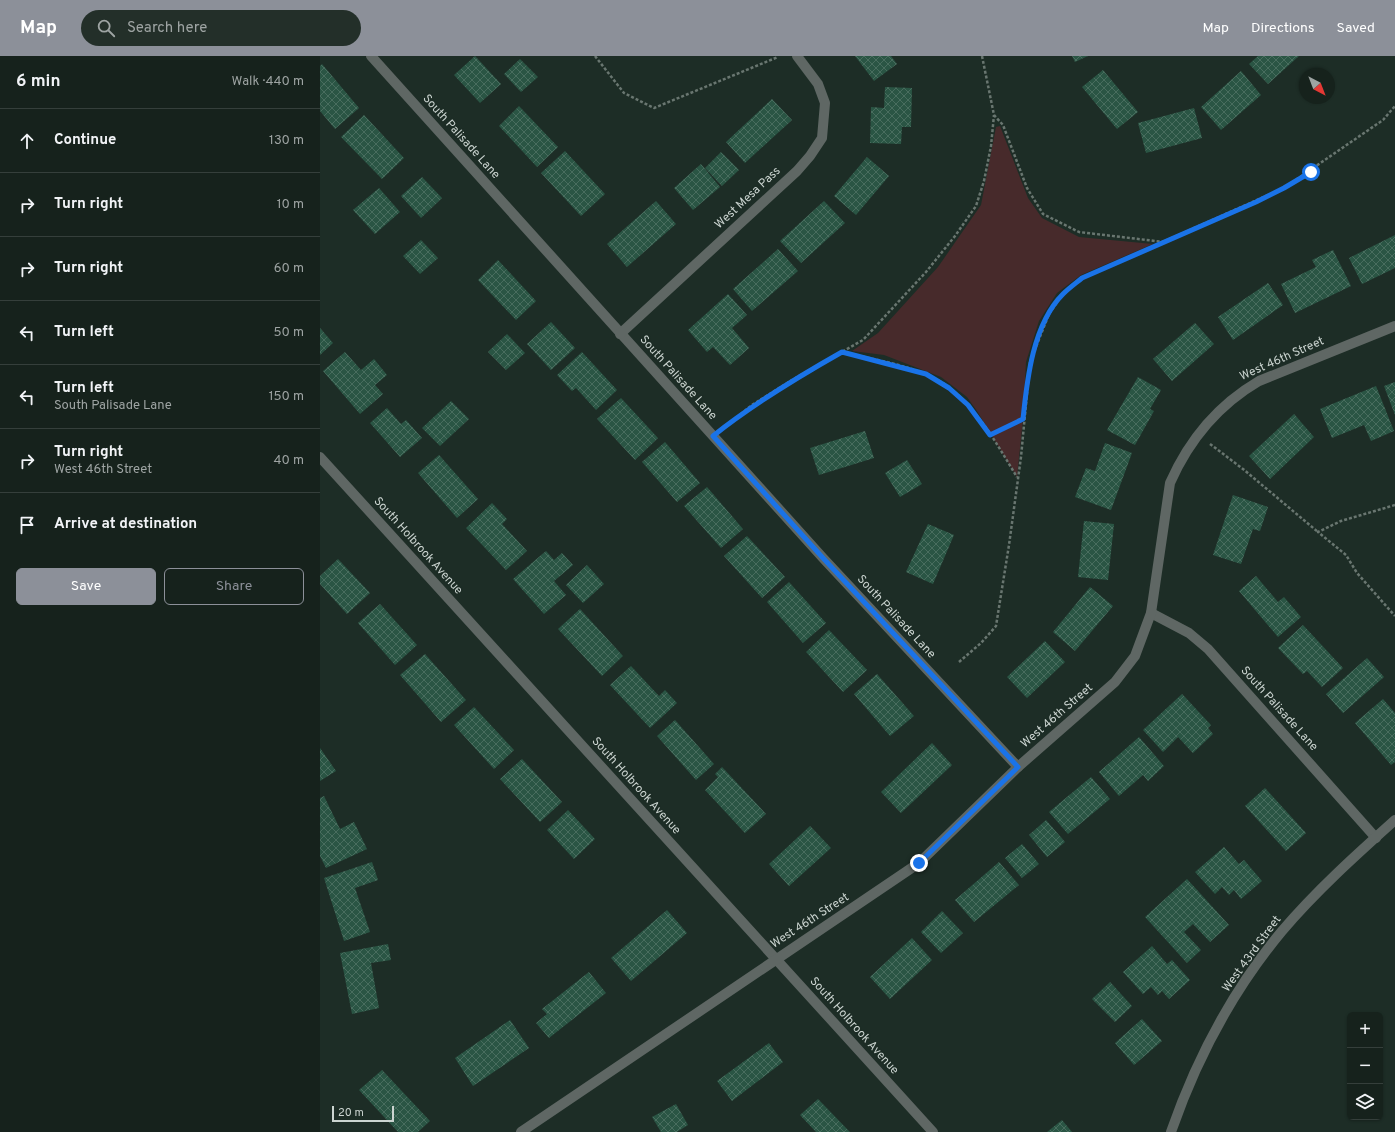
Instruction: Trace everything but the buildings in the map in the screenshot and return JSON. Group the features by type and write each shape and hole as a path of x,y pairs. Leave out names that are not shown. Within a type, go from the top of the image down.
{"street":[{"name":"South Palisade Lane","path":"371,56 823,558 1018,767"},
{"name":"West Mesa Pass","path":"620,334 797,171 810,156 822,138 825,103 818,84 797,56"},
{"name":"West 46th Street","path":"521,1132 776,958 919,863 1018,767 1115,682 1135,656 1151,613 1170,483 1178,465 1198,435 1222,408 1241,392 1260,381 1395,326"},
{"name":"South Holbrook Avenue","path":"320,457 933,1132"},
{"name":"South Palisade Lane","path":"1151,613 1189,633 1208,649 1376,838"},
{"name":"West 43rd Street","path":"1170,1132 1180,1105 1205,1050 1246,981 1282,931 1322,888 1395,820"},
{"path":"535,1123 541,1132"}],"path":[{"path":"595,56 624,93 654,108 778,57"},
{"path":"713,436 752,405 792,380 863,340 904,297 955,236 976,206 984,181 991,146 994,115 982,56"},
{"path":"959,662 981,643 996,626 1008,551 1030,362 1049,314 1062,295 1082,278 1284,188 1383,120 1395,106"},
{"path":"994,115 1003,125 1027,188 1043,214 1079,232 1164,242"},
{"path":"842,352 926,374 949,388 968,405 990,435 1017,477"},
{"path":"990,435 1023,419"},
{"path":"1198,435 1243,469 1346,555 1357,573 1395,616"},
{"path":"1318,532 1341,521 1395,505"}],"shaded area":[{"path":"1000,126 1028,198 1042,218 1079,237 1153,244 1081,275 1057,293 1039,321 1026,362 1023,419 1017,477 967,397 941,377 884,355 852,351 878,333 938,267 981,205 996,127"}],"route":[{"path":"919,863 1018,767 823,558 713,436 752,405 792,380 842,352 926,374 949,388 968,405 990,435 1023,419 1030,362 1036,344 1049,314 1062,295 1082,278 1256,202 1311,172"}]}
